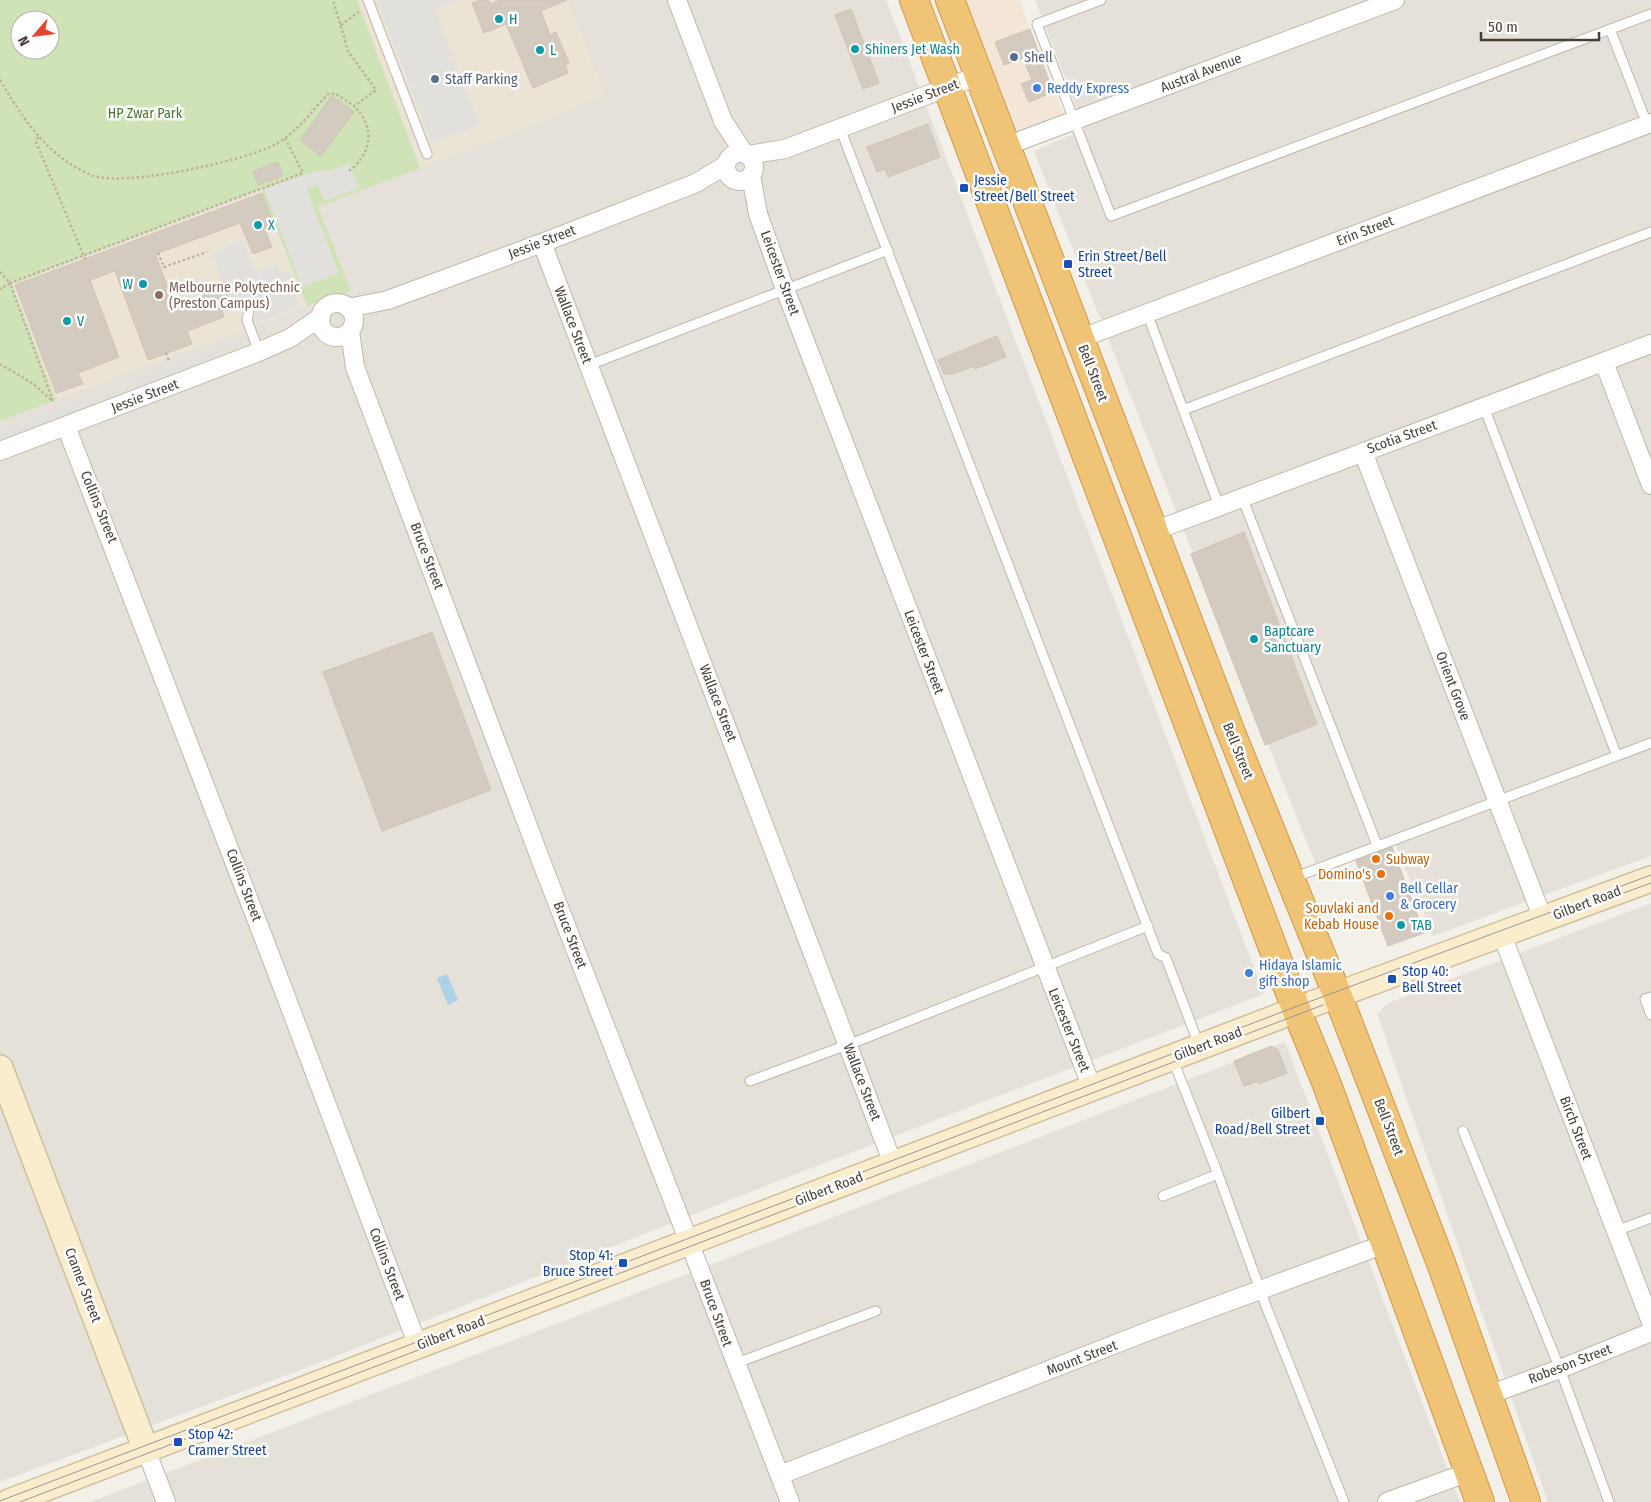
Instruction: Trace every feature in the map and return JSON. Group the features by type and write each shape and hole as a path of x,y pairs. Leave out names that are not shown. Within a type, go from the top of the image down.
{"highway":[{"path":"914,0 1296,1010 1332,1099 1480,1502"},
{"name":"Bell Street","path":"950,0 980,74 1079,338 1230,730 1338,996 1441,1263 1526,1502"}],"street":[{"name":"Leicester Street","path":"677,0 785,289 1092,1088"},
{"name":"Austral Avenue","path":"1006,146 1396,0"},
{"name":"Jessie Street","path":"290,338 343,327 388,300 696,183 707,174 740,167 980,74"},
{"name":"Erin Street","path":"1079,338 1649,124"},
{"name":"Wallace Street","path":"542,243 893,1164"},
{"name":"Jessie Street","path":"0,451 259,352 290,338 321,317 330,305 338,304 343,327"},
{"name":"Bruce Street","path":"321,317 321,326 343,327 355,367 540,856 734,1364 790,1502"},
{"name":"Scotia Street","path":"1154,531 1651,344"},
{"path":"1604,362 1651,485"},
{"name":"Collins Street","path":"66,426 271,956 418,1346"},
{"name":"Orient Grove","path":"1364,452 1543,920"},
{"name":"Gilbert Road","path":"9,1502 1296,1010 1651,879"},
{"name":"Birch Street","path":"1502,935 1651,1322"},
{"name":"Cramer Street","path":"0,1068 6,1101 166,1502"},
{"name":"Mount Street","path":"780,1475 1154,1329 1260,1292 1385,1244"},
{"name":"Robeson Street","path":"1488,1395 1560,1369 1651,1332"},
{"path":"1387,1502 1469,1472"}],"lane":[{"path":"1101,0 1038,24 1111,216 1651,14"},
{"path":"369,3 427,154"},
{"path":"1610,29 1649,124"},
{"path":"840,128 1158,954 1166,958 1200,1047"},
{"path":"1183,410 1651,232"},
{"path":"589,365 888,250"},
{"path":"250,305 247,320 259,352"},
{"path":"1147,313 1219,506"},
{"path":"1484,407 1617,756"},
{"path":"1242,497 1377,845"},
{"path":"1290,879 1651,742"},
{"path":"750,1081 848,1045 1148,926"},
{"path":"1651,997 1645,999 1651,1015"},
{"path":"1172,1058 1218,1174 1260,1292 1344,1502"},
{"path":"1464,1131 1560,1369 1609,1502"},
{"path":"1163,1196 1218,1174"},
{"path":"1616,1232 1651,1218"},
{"path":"734,1364 876,1310"}],"path":[{"path":"333,0 348,51 376,90 354,106"},
{"path":"341,25 369,3"},
{"path":"0,80 38,137 69,164 92,176 118,180 142,178 241,158 274,146 285,138 328,94 336,94 362,113 370,134 366,156 349,171"},
{"path":"38,137 36,142 84,260"},
{"path":"0,289 10,283 83,255 303,173 285,138"},
{"path":"158,253 164,268 207,252"},
{"path":"0,272 10,283 53,402 32,382 0,364"},
{"path":"166,353 169,360"}],"shaded area":[{"path":"0,0 886,0 1264,994 783,1179 311,1366 0,1482"},
{"path":"357,0 568,0 605,96 420,168"},
{"name":"Staff Parking","path":"377,0 458,0 435,9 479,125 432,143"},
{"name":"Shell","path":"964,0 1019,0 1064,115 1016,133"},
{"path":"1035,0 1651,0 1651,856 1433,936 1392,836 1315,863 1034,151 1085,129"},
{"path":"349,163 359,188 324,201 318,185 306,188 339,273 302,287 264,189 316,171 333,170"},
{"name":"Melbourne Polytechnic (Preston Campus)","path":"262,189 307,306 56,400 12,284"},
{"path":"243,239 255,272 277,263 282,273 291,270 299,306 256,323 252,313 254,297 231,306 213,255"},
{"path":"241,339 243,344 220,353 222,358 137,391 133,380"},
{"path":"85,398 89,409 0,443 0,431"},
{"path":"1651,903 1651,1502 1548,1502 1377,1014 1388,1003"},
{"path":"1285,1042 1460,1502 90,1502 679,1277"}],"green space":[{"name":"HP Zwar Park","path":"0,0 357,0 420,168 318,207 351,291 307,306 261,189 12,284 56,400 0,421"}],"water":[{"path":"447,974 458,1000 448,1005 437,978"}],"building":[{"path":"488,0 490,4 501,0 567,0 541,11 550,35 556,32 569,63 565,65 568,73 533,88 506,24 484,33 472,3"},
{"name":"Shiners Jet Wash","path":"851,9 879,83 863,89 835,15"},
{"path":"1030,29 1053,92 1029,102 1021,84 1032,80 1023,58 1004,65 995,42"},
{"path":"332,96 354,112 321,156 300,140"},
{"path":"928,124 940,157 888,177 885,169 877,172 867,147"},
{"path":"278,162 283,176 258,185 253,171"},
{"path":"262,193 275,228 266,232 272,247 253,254 240,223 155,254 175,306 225,288 232,307 222,311 224,317 187,331 192,344 148,360 115,271 90,280 119,357 78,373 83,384 56,393 15,285"},
{"path":"997,336 1006,357 975,369 974,366 953,374 944,374 938,360"},
{"name":"Baptcare Sanctuary","path":"1244,532 1317,724 1265,745 1191,554"},
{"path":"432,632 491,790 382,831 323,672"},
{"path":"1392,847 1424,933 1388,946 1356,861"},
{"path":"1271,1046 1278,1050 1287,1073 1259,1084 1258,1081 1244,1086 1234,1061"}],"tram line":[{"path":"0,1501 1295,1007 1651,875"},
{"path":"1621,894 1651,883"},
{"path":"20,1502 1323,1005"}],"place":[{"name":"H","path":"499,19"},
{"name":"Shiners Jet Wash","path":"855,49"},
{"name":"L","path":"540,50"},
{"name":"Shell","path":"1014,57"},
{"name":"Staff Parking","path":"435,79"},
{"name":"Reddy Express","path":"1037,88"},
{"name":"Jessie Street/Bell Street","path":"964,188"},
{"name":"X","path":"258,225"},
{"name":"Erin Street/Bell Street","path":"1068,264"},
{"name":"W","path":"143,284"},
{"name":"Melbourne Polytechnic (Preston Campus)","path":"159,295"},
{"name":"V","path":"67,321"},
{"name":"Baptcare Sanctuary","path":"1254,639"},
{"name":"Subway","path":"1376,859"},
{"name":"Domino's","path":"1381,874"},
{"name":"Bell Cellar & Grocery","path":"1390,896"},
{"name":"Souvlaki and Kebab House","path":"1389,916"},
{"name":"TAB","path":"1401,925"},
{"name":"Hidaya Islamic gift shop","path":"1249,973"},
{"name":"Stop 40: Bell Street","path":"1392,979"},
{"name":"Gilbert Road/Bell Street","path":"1320,1121"},
{"name":"Stop 41: Bruce Street","path":"623,1263"},
{"name":"Stop 42: Cramer Street","path":"178,1442"}]}
